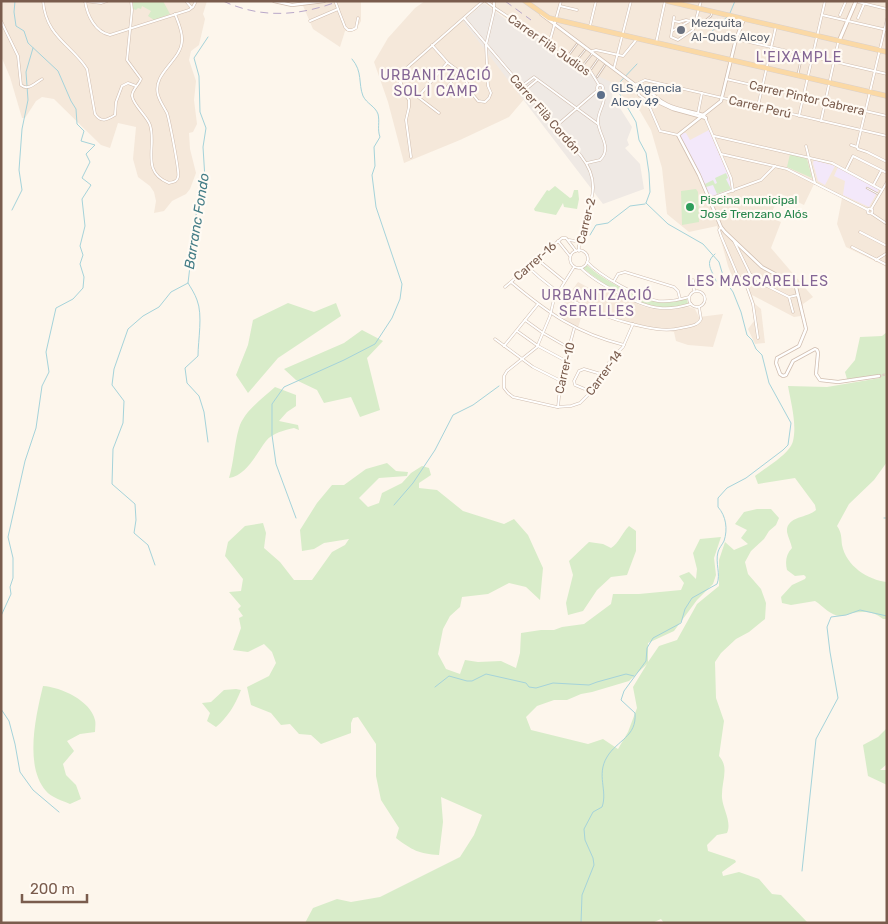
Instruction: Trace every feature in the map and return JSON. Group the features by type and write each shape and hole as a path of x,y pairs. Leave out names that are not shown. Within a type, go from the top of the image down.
{"main road":[{"path":"525,1 547,17 557,20 887,96"},
{"path":"666,1 887,52"},
{"path":"839,41 855,3"}],"street":[{"path":"44,1 46,14 54,32 87,69 95,114 101,120 115,116 116,102 122,86 128,84 136,86"},
{"path":"107,1 85,1 89,15 103,33 110,35 192,8 196,1"},
{"path":"131,1 132,10 126,58 129,65 140,78 140,82 133,93 133,99 147,118 152,132 151,164 161,179 172,183 178,178 179,169 174,151 170,121 157,88 160,78 178,54 181,46 182,36 175,14"},
{"path":"186,1 192,8"},
{"path":"274,1 292,5 324,1"},
{"path":"335,1 345,27 348,30 356,28 358,18"},
{"path":"438,113 418,97 403,89 400,80 401,73 484,1"},
{"name":"Carrer Filà Judios","path":"484,1 549,44 557,52 591,72 599,85 602,86 602,90"},
{"path":"432,45 448,62 460,71 478,102 485,102 489,98 490,93 486,45 495,9 494,1"},
{"path":"549,44 561,1"},
{"path":"590,27 596,1"},
{"path":"615,69 631,1"},
{"path":"656,43 666,1"},
{"path":"674,17 671,38 680,39 692,31 701,1"},
{"path":"798,116 825,1"},
{"path":"840,15 846,1"},
{"path":"855,3 887,9"},
{"path":"858,18 863,3"},
{"path":"530,5 555,26 559,27 615,69 646,97 670,108 703,115"},
{"path":"560,6 577,10"},
{"path":"310,21 337,7"},
{"path":"674,21 687,21 700,25 711,16 712,12"},
{"path":"822,15 886,30"},
{"name":"Carrer Filà Cordón","path":"464,18 587,163"},
{"path":"678,135 722,98 742,18"},
{"path":"857,147 886,30 887,19"},
{"path":"1,21 18,56 20,85 27,88 42,79"},
{"path":"672,31 687,21"},
{"path":"758,106 776,26"},
{"path":"583,65 596,50 623,56 637,39"},
{"path":"736,39 887,74"},
{"path":"821,121 839,41"},
{"path":"568,56 577,44"},
{"path":"576,61 585,50"},
{"path":"797,75 802,55"},
{"path":"590,69 598,59"},
{"path":"418,97 448,62"},
{"path":"597,76 605,65"},
{"path":"445,90 460,71"},
{"path":"401,73 399,87 409,100 406,120 411,145 411,157"},
{"path":"522,87 534,77 598,124"},
{"name":"Carrer Pintor Cabrera","path":"726,79 887,116"},
{"path":"525,90 537,80"},
{"name":"Carrer Perú","path":"636,86 645,80 887,136"},
{"path":"598,90 597,87 599,85"},
{"path":"636,86 646,87 652,96 666,104 698,113 706,118 731,178 733,191"},
{"path":"639,91 644,87"},
{"path":"555,127 598,90 602,90 605,101 598,124 605,144 604,154 598,162 587,163"},
{"path":"649,90 646,97 647,101 660,131 678,135"},
{"path":"698,113 702,94"},
{"path":"678,135 710,199 721,227 764,268 793,284 798,295 806,326 804,337 798,347 777,358 776,363 781,375 786,375 794,360 815,349 818,352 816,374 820,380 838,382 879,376"},
{"path":"714,136 832,163 882,190"},
{"path":"850,145 887,162"},
{"path":"806,146 815,183"},
{"path":"721,154 787,169 870,209"},
{"path":"846,170 853,156 887,173"},
{"name":"Carrer-2","path":"578,251 594,190 592,174 587,163"},
{"path":"710,199 761,180 775,166"},
{"path":"874,185 881,171"},
{"path":"887,182 868,213 887,224"},
{"path":"867,188 879,195"},
{"path":"721,227 719,230 720,236 737,273 746,285 753,304 758,338"},
{"path":"860,232 887,246"},
{"name":"Carrer-16","path":"505,287 562,238 575,241 580,238"},
{"path":"566,239 578,251 586,255 587,262 600,273 651,299 665,301 689,297 694,291 693,280"},
{"path":"733,240 750,273 763,284 789,297 798,295"},
{"path":"558,241 570,256 570,262 574,266 581,268 601,283 645,305 670,308 691,304 699,307"},
{"path":"852,248 887,264"},
{"path":"570,256 578,251"},
{"path":"876,260 887,253"},
{"path":"537,259 564,281"},
{"path":"581,268 587,262"},
{"name":"Carrer-14","path":"574,266 557,292 538,346 505,373 502,379 505,391 514,397 558,407 576,404 586,399 611,359 624,345 633,324"},
{"path":"528,267 557,292 572,302 594,313 633,324 662,330 694,325 699,323 701,318 699,307"},
{"path":"614,281 619,273 626,272 674,287 678,291 680,299"},
{"path":"511,282 550,313 575,328 604,340 624,345"},
{"path":"694,291 701,291 705,295 705,302 699,307"},
{"path":"689,297 691,304"},
{"path":"789,297 793,312"},
{"path":"504,346 538,304"},
{"path":"525,320 569,348"},
{"name":"Carrer-10","path":"558,407 561,381 575,328"},
{"path":"516,331 538,346 566,361"},
{"path":"495,339 522,359 561,381"},
{"path":"592,392 575,385 574,381 579,371 584,369 602,374"}],"shaded area":[{"path":"1,1 207,1 203,14 205,19 199,45 191,51 189,60 196,81 194,100 197,124 193,132 189,133 190,149 196,173 186,194 172,201 164,211 154,213 156,201 154,192 150,186 138,177 133,159 136,127 118,123 110,148 101,145 54,99 42,97 36,101 25,118 22,118 10,77 1,56"},
{"path":"301,1 361,1 361,21 355,31 345,31 340,47 313,29"},
{"name":"URBANITZACIÓ SOL I CAMP","path":"425,1 481,1 462,18 526,97 509,117 404,163 388,102 374,62 388,38 415,8"},
{"path":"482,1 887,1 887,267 846,247 837,224 842,198 814,184 804,205 781,194 769,217 781,222 771,248 813,297 803,304 801,316 794,317 752,295 755,304 761,309 765,343 755,344 748,329 754,321 751,300 745,287 736,276 732,276 717,226 689,232 667,214 662,168 651,130 640,111 630,101"},
{"path":"484,3 523,32 524,30 585,70 611,82 613,101 618,105 632,127 627,140 629,145 625,148 640,164 644,189 603,204 463,21"},
{"path":"709,130 729,177 731,189 710,197 680,136 686,133 690,140"},
{"path":"814,160 835,166 825,185 818,181 813,163"},
{"path":"838,167 879,189 869,207 843,195 845,181 834,176"},
{"path":"578,282 604,296 608,289 642,306 657,310 689,307 695,309 699,317 723,314 713,347 688,345 676,341 674,332 636,327 583,311 578,328 560,318 565,300"}],"green space":[{"path":"133,1 163,1 170,14 154,20 148,16 151,11 142,6 141,9 133,9"},
{"path":"790,154 807,159 812,178 787,167"},
{"path":"726,173 728,178 726,179 731,189 717,194 713,185 706,187 705,184 713,180 715,184 717,183 715,178"},
{"path":"555,186 570,198 574,190 578,190 577,209 564,207 563,203 556,215 535,211 534,209 547,190 549,191"},
{"name":"Piscina municipal José Trenzano Alós","path":"696,189 698,192 699,222 682,225 681,191"},
{"path":"587,265 611,282 641,297 660,302 674,302 687,298 688,304 664,307 630,298 600,281 583,268"},
{"path":"288,303 314,312 336,303 341,316 278,358 248,393 236,375 248,345 253,320"},
{"path":"362,330 383,341 367,358 380,410 360,417 351,397 324,403 317,390 296,380 284,369 344,343"},
{"path":"887,332 887,462 874,480 849,504 837,526 841,533 844,553 853,565 865,575 887,582 887,619 864,612 837,616 815,601 791,605 782,603 781,597 792,585 806,577 804,575 795,576 787,570 786,558 792,548 787,532 788,527 794,520 816,510 815,505 795,478 758,484 755,476 782,456 793,441 794,421 788,386 827,387 880,378 880,375 847,379 845,372 855,360 860,337 882,336"},
{"path":"275,387 296,395 296,406 279,421 298,425 299,430 294,428 272,436 241,473 229,478 241,422 254,406"},
{"path":"387,463 396,471 408,472 407,476 379,478 359,498 368,507 379,503 382,493 402,483 411,473 422,466 429,468 431,475 419,483 419,488 437,490 463,511 504,524 514,519 528,535 543,568 540,600 526,587 509,583 488,594 462,597 460,607 450,616 443,629 438,654 446,669 460,674 465,660 478,662 501,661 516,668 520,653 521,633 554,630 584,624 611,604 613,594 639,594 681,590 684,583 679,576 689,572 696,579 697,569 693,553 700,539 721,537 714,558 716,575 713,584 697,600 674,631 648,643 648,662 659,646 677,640 697,604 719,586 719,560 725,542 734,550 748,544 741,538 747,530 735,524 744,512 757,509 771,509 779,518 776,525 751,551 745,562 748,574 761,589 766,603 765,619 749,632 736,639 721,653 715,662 716,698 724,721 719,756 725,770 722,798 728,820 728,829 727,833 717,835 707,845 708,851 735,860 736,862 722,872 723,876 739,872 759,879 772,894 781,895 808,923 664,923 661,919 652,923 305,923 313,908 337,899 351,902 380,897 460,857 474,835 482,815 441,797 443,822 439,855 416,851 396,838 399,828 381,800 376,776 376,744 358,717 353,718 351,733 321,744 311,735 299,734 290,724 281,725 271,713 251,705 247,687 269,676 276,663 272,652 264,644 248,652 233,650 241,628 239,618 243,616 238,609 241,606 229,592 241,591 243,579 225,556 228,542 245,526 263,523 266,533 264,548 280,562 294,580 312,580 332,552 345,545 349,539 324,543 314,549 302,551 300,530 317,503 332,485 344,485 366,469","holes":["647,664 633,687 637,708 628,732 618,749 603,739 588,744 531,730 526,717 537,706 554,700 567,700 581,694 629,681"]},
{"path":"629,526 636,531 636,551 627,575 611,577 597,590 583,611 568,615 566,603 573,575 569,561 589,542 603,544 611,548"},
{"path":"43,686 66,692 82,701 88,707 95,720 95,732 80,734 67,741 74,751 63,764 66,775 76,785 81,799 70,804 46,791 39,780 35,768 35,725"},
{"path":"224,690 241,690 228,715 216,727 207,721 210,713 202,703 211,702"},
{"path":"887,728 887,764 880,770 887,770 887,785 868,776 863,745 878,737"}],"waterway":[{"path":"1,616 11,594 10,587 13,578 13,558 8,537 25,461 36,428 42,386 49,372 46,352 56,308 73,299 83,288 84,277 80,264 83,255 80,246 85,226 82,199 91,185 82,178 90,162 86,154 95,145 81,141 84,131 77,124 76,109 58,71 28,43 24,31 16,26 15,1"},
{"path":"730,13 735,1"},
{"path":"707,36 728,16"},
{"name":"Barranc Fondo","path":"155,565 148,545 134,533 136,520 135,504 112,484 113,449 123,423 124,401 112,385 114,369 128,329 143,316 159,307 171,292 188,283 197,207 205,179 203,147 206,128 200,112 199,76 194,58 208,37"},
{"path":"12,210 22,190 19,170 22,129 28,100 26,72 33,48"},
{"path":"296,518 276,464 272,435 272,404 284,387 375,344 392,318 400,299 402,284 376,207 372,175 375,166 374,147 380,137 378,114 363,96 358,68 352,59"},
{"path":"637,64 620,82 618,91 636,122 639,140 646,153 650,192 646,203"},
{"path":"581,923 582,895 594,865 585,840 584,829 593,812 602,807 604,795 602,770 607,757 630,733 635,721 635,713 621,700 624,691 646,661 647,648 653,638 681,623 685,609 692,598 717,584 717,556 724,541 726,527 723,514 718,507 718,498 727,488 746,478 788,445 791,423 769,383 762,355 747,335 741,312 733,292 724,279 719,262 703,244 668,224 646,203"},
{"path":"590,235 596,225 608,223 630,206 645,204"},
{"path":"715,254 709,264 716,281"},
{"path":"188,283 199,306 200,328 198,356 185,368 187,383 199,396 204,412 208,442"},
{"path":"394,505 413,483 435,450 453,415 473,405 499,386"},
{"path":"802,871 816,739 838,698 827,627 831,617 846,615 860,610 887,616"},
{"path":"435,687 449,676 472,681 486,674 526,683 529,687 536,688 553,683 589,685 626,674 634,676"},
{"path":"1,709 9,721 20,772 33,790 59,812"}],"tunnel":[{"path":"879,376 887,374"}],"railway":[{"path":"223,1 252,11 267,13 310,10 339,1"},
{"path":"505,1 531,20"}],"place":[{"name":"Mezquita Al-Quds Alcoy","path":"681,30"},
{"name":"GLS Agencia Alcoy 49","path":"601,95"},
{"name":"Piscina municipal José Trenzano Alós","path":"690,207"}],"district":[{"name":"L'EIXAMPLE","path":"799,57"},
{"name":"URBANITZACIÓ SOL I CAMP","path":"436,84"},
{"name":"LES MASCARELLES","path":"758,281"},
{"name":"URBANITZACIÓ SERELLES","path":"597,304"}]}
